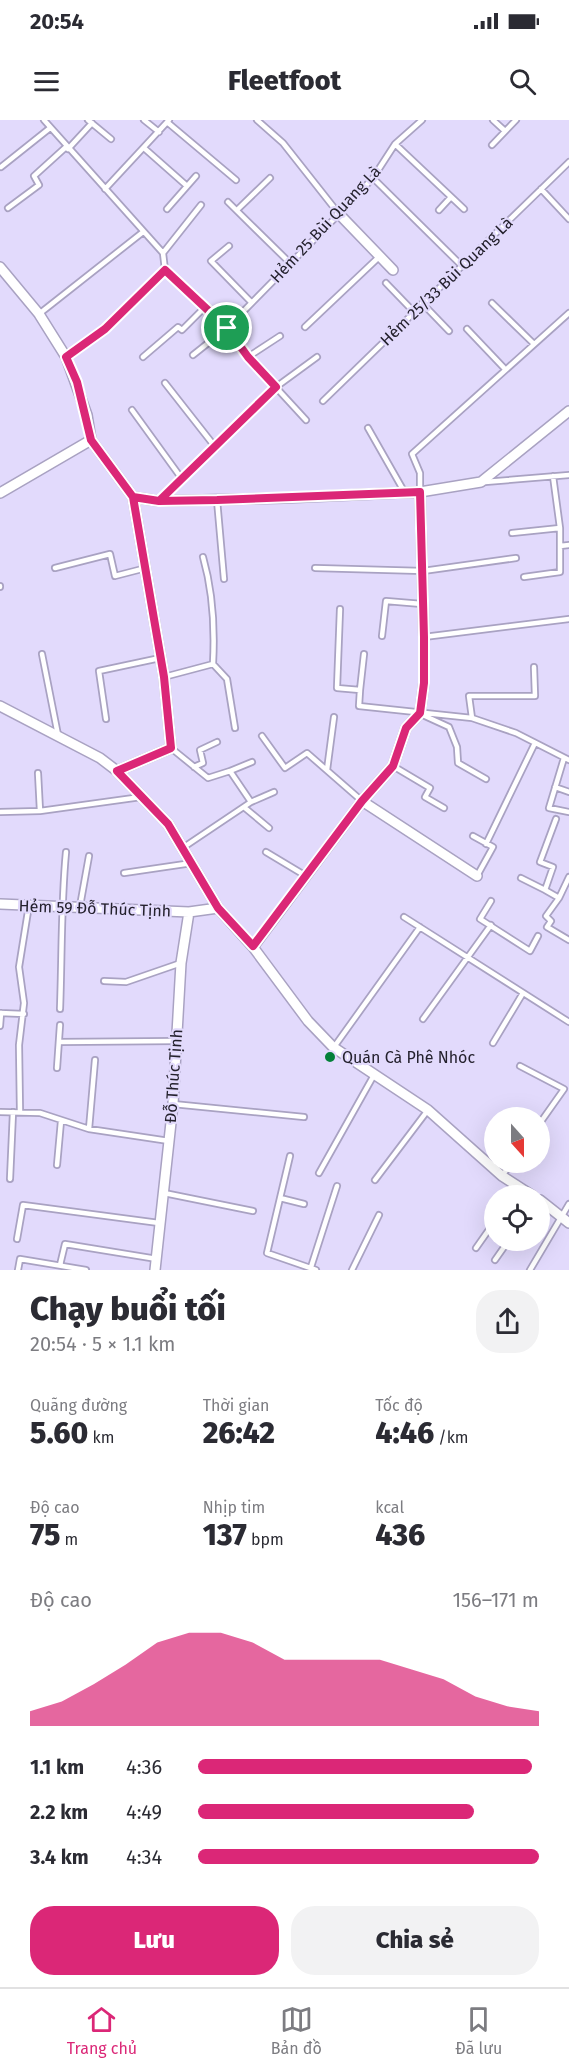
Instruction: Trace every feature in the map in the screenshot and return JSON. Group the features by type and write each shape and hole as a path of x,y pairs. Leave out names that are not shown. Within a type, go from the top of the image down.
{"street":[{"path":"339,214 393,270"},
{"path":"0,267 39,314 66,357 84,404 91,440 133,497 164,677 171,748 117,771"},
{"path":"133,497 159,501 405,493 481,482 569,411"},
{"path":"0,493 91,440"},
{"path":"253,946 362,801 393,766 406,728 420,713 424,683 424,637 420,492"},
{"path":"0,706 100,758 144,796 184,847 218,908 253,946 308,1021 333,1047 428,1110 502,1176 517,1185"},
{"path":"362,801 477,876"},
{"name":"Hẻm 59 Đỗ Thúc Tịnh","path":"0,904 189,912"},
{"path":"189,912 218,908"},
{"name":"Đỗ Thúc Tịnh","path":"155,1270 162,1223 173,1104 181,963 189,912"},
{"path":"550,1208 565,1220"}],"lane":[{"path":"44,120 163,253 165,270 227,328 248,357 306,420"},
{"path":"144,120 159,132"},
{"path":"258,120 283,142 339,214"},
{"name":"Hẻm 25 Bùi Quang Là","path":"193,355 227,328 289,262 339,214 373,178 395,144 422,120"},
{"path":"494,120 505,131"},
{"path":"492,145 516,120"},
{"path":"105,189 168,121 236,180"},
{"path":"8,208 39,184 34,176 67,148 90,122 111,139"},
{"path":"1,167 50,128"},
{"path":"395,144 464,209"},
{"path":"144,148 187,186"},
{"name":"Hẻm 25/33 Bùi Quang Là","path":"323,401 413,311 569,162"},
{"path":"167,209 196,176"},
{"path":"237,210 270,178"},
{"path":"373,178 462,266"},
{"path":"541,189 569,219"},
{"path":"439,210 452,196"},
{"path":"228,202 289,262"},
{"path":"163,253 201,205"},
{"path":"39,314 143,232"},
{"path":"229,246 211,261 251,302"},
{"path":"305,327 380,256"},
{"path":"66,357 105,329 165,270"},
{"path":"386,283 413,311"},
{"path":"422,303 449,331"},
{"path":"492,303 534,344"},
{"path":"143,357 178,327 182,330 204,308"},
{"path":"420,492 420,473 412,454 569,313"},
{"path":"467,329 505,369"},
{"path":"248,357 280,336"},
{"path":"159,501 216,448 276,387 317,357"},
{"path":"165,383 216,448"},
{"path":"132,410 182,479"},
{"path":"368,428 405,493"},
{"path":"481,482 569,475"},
{"path":"524,577 560,572 560,528 553,476"},
{"path":"217,500 224,579"},
{"path":"512,533 560,528"},
{"path":"560,546 569,545"},
{"path":"55,568 110,554 115,576 146,568"},
{"path":"203,557 211,588 215,637 213,664 227,679 235,728"},
{"path":"315,568 423,571 516,558"},
{"path":"382,636 387,601 422,604"},
{"path":"340,609 337,688 360,690"},
{"path":"424,637 569,620"},
{"path":"42,654 58,735"},
{"path":"364,654 359,706 472,718 535,743 566,759 549,808 569,812"},
{"path":"106,719 99,670 160,658"},
{"path":"164,677 213,664"},
{"path":"472,718 469,696 535,696 534,667"},
{"path":"420,713 449,727 457,747 458,763 486,778"},
{"path":"327,770 334,717"},
{"path":"262,736 285,768 307,753 362,801"},
{"path":"194,767 203,763 200,750 217,742"},
{"path":"486,844 535,743"},
{"path":"171,748 208,778 252,762"},
{"path":"393,766 430,788 424,797 444,808"},
{"path":"230,771 251,802"},
{"path":"38,773 40,811"},
{"path":"555,787 569,792"},
{"path":"184,847 251,802 274,792"},
{"path":"0,812 40,811 144,796"},
{"path":"244,808 269,828"},
{"path":"545,890 553,867 540,862 556,819"},
{"path":"473,836 493,847 477,876"},
{"path":"60,1009 63,941 61,906 66,852"},
{"path":"266,852 306,876"},
{"path":"80,906 89,856"},
{"path":"124,873 192,863"},
{"path":"569,877 559,898 546,916 551,921 547,927 569,940"},
{"path":"521,878 559,898"},
{"path":"491,901 480,919 530,951 538,936"},
{"path":"20,1112 19,1045 24,1014 19,967 30,905"},
{"path":"404,917 569,1022"},
{"path":"423,1019 466,957 491,926"},
{"path":"333,1047 420,927"},
{"path":"104,981 126,982 181,963"},
{"path":"493,1043 522,993"},
{"path":"0,1026 0,1013 24,1014"},
{"path":"57,1068 60,1025"},
{"path":"59,1042 176,1041"},
{"path":"88,1129 95,1060"},
{"path":"520,1066 564,1089 550,1109"},
{"path":"320,1173 374,1075"},
{"path":"173,1104 304,1117"},
{"path":"375,1180 428,1110"},
{"path":"0,1112 40,1113 88,1129 169,1141"},
{"path":"10,1179 13,1112"},
{"path":"57,1165 61,1121"},
{"path":"290,1156 267,1253 313,1269 337,1185"},
{"path":"164,1193 253,1211"},
{"path":"280,1198 304,1204"},
{"path":"530,1270 565,1220 569,1204"},
{"path":"17,1239 23,1205 162,1223"},
{"path":"352,1270 379,1215"},
{"path":"476,1248 484,1237"},
{"path":"60,1265 65,1244 157,1259"},
{"path":"495,1260 501,1251"},
{"path":"18,1270 20,1259 86,1270"}],"place":[{"name":"Quán Cà Phê Nhóc","path":"330,1057"}],"route":[{"path":"227,328 165,270 105,329 66,357 77,382 87,415 91,440 133,497 159,501 217,500 420,492 424,683 420,713 406,728 393,766 362,801 253,946 218,908 184,847 168,824 144,796 117,771 171,748 164,677 133,497 159,501 216,448 276,387 248,357 227,328"}]}
